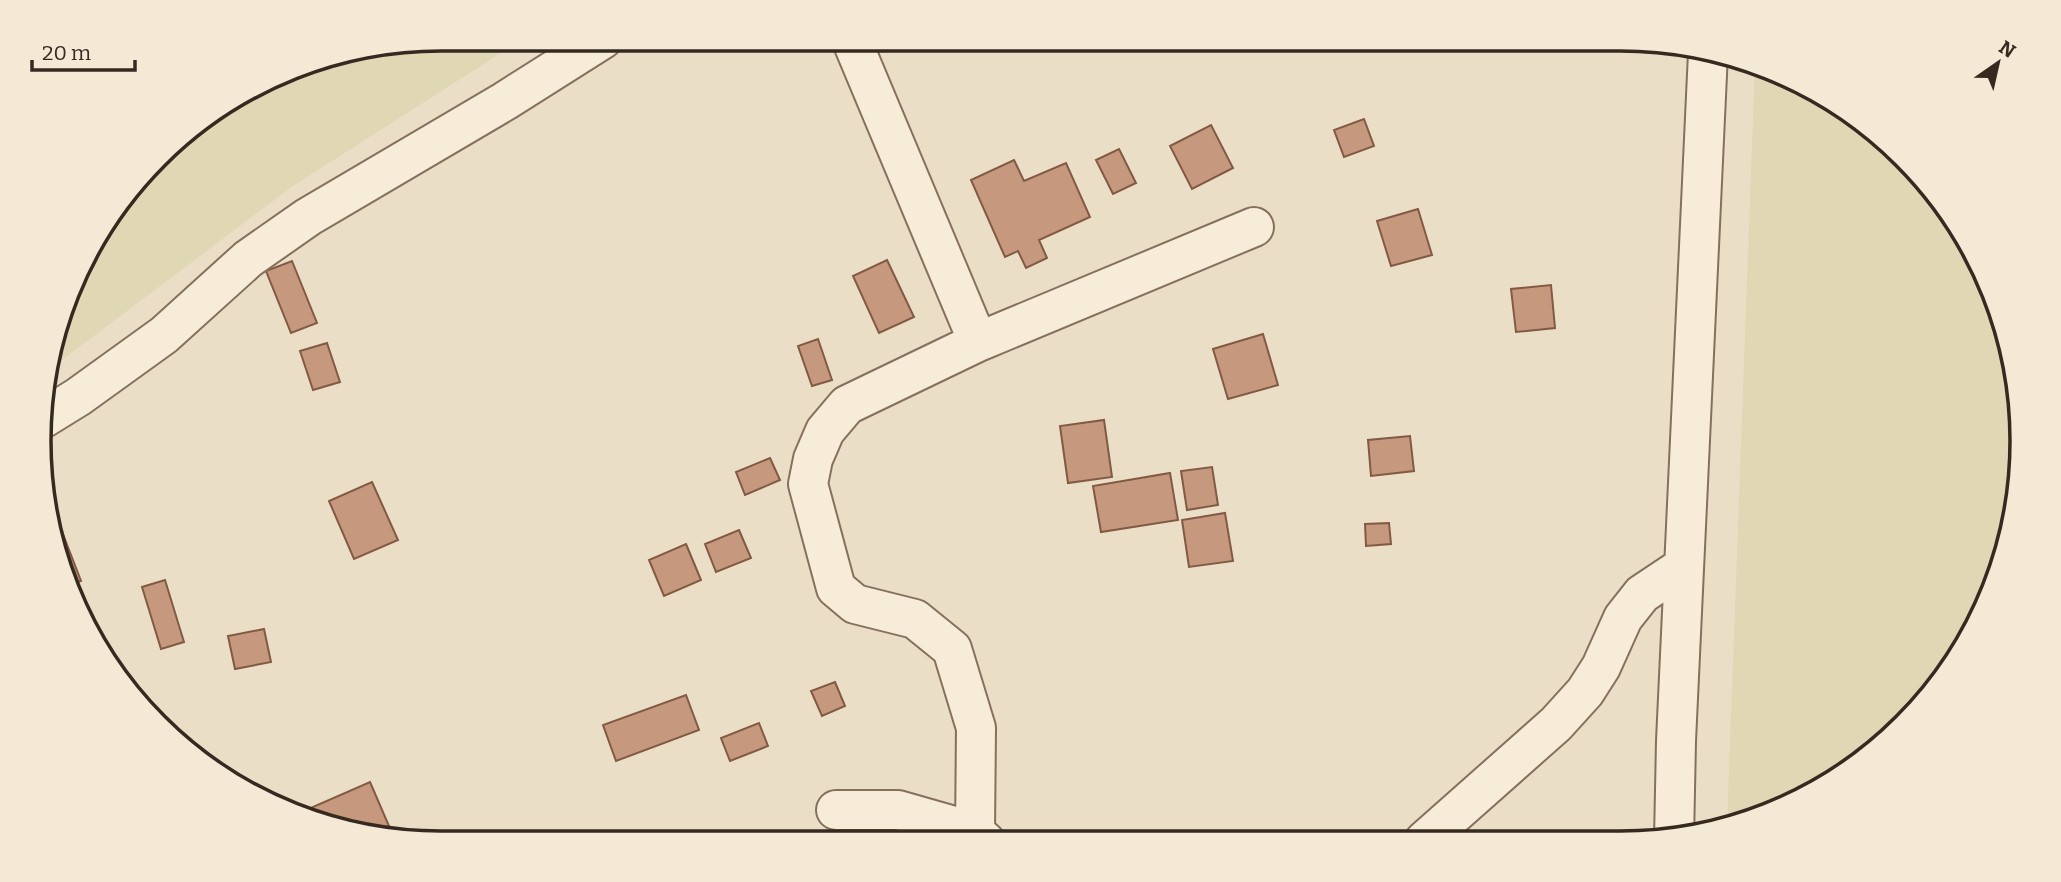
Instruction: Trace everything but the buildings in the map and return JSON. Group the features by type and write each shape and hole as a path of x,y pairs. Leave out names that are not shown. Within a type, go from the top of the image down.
{"street":[{"path":"52,413 164,335 248,259 309,217 505,101 583,51"},
{"path":"856,51 978,342"},
{"path":"1674,827 1708,61"},
{"path":"980,831 976,728 952,649 915,619 855,604 836,588 808,484 813,459 825,430 847,405 978,342 1254,227"},
{"path":"1435,831 1556,724 1585,692 1601,667 1623,618 1642,594 1684,566"},
{"path":"836,810 898,810 962,831"}],"shaded area":[{"path":"504,51 293,186 59,363 80,292 103,246 131,203 165,165 203,131 268,91 340,64 415,52"},
{"path":"1755,75 1793,91 1858,131 1896,165 1930,203 1970,268 1990,316 2007,390 2010,441 2003,517 1990,566 1970,614 1930,679 1896,717 1858,751 1793,791 1727,816"}]}
